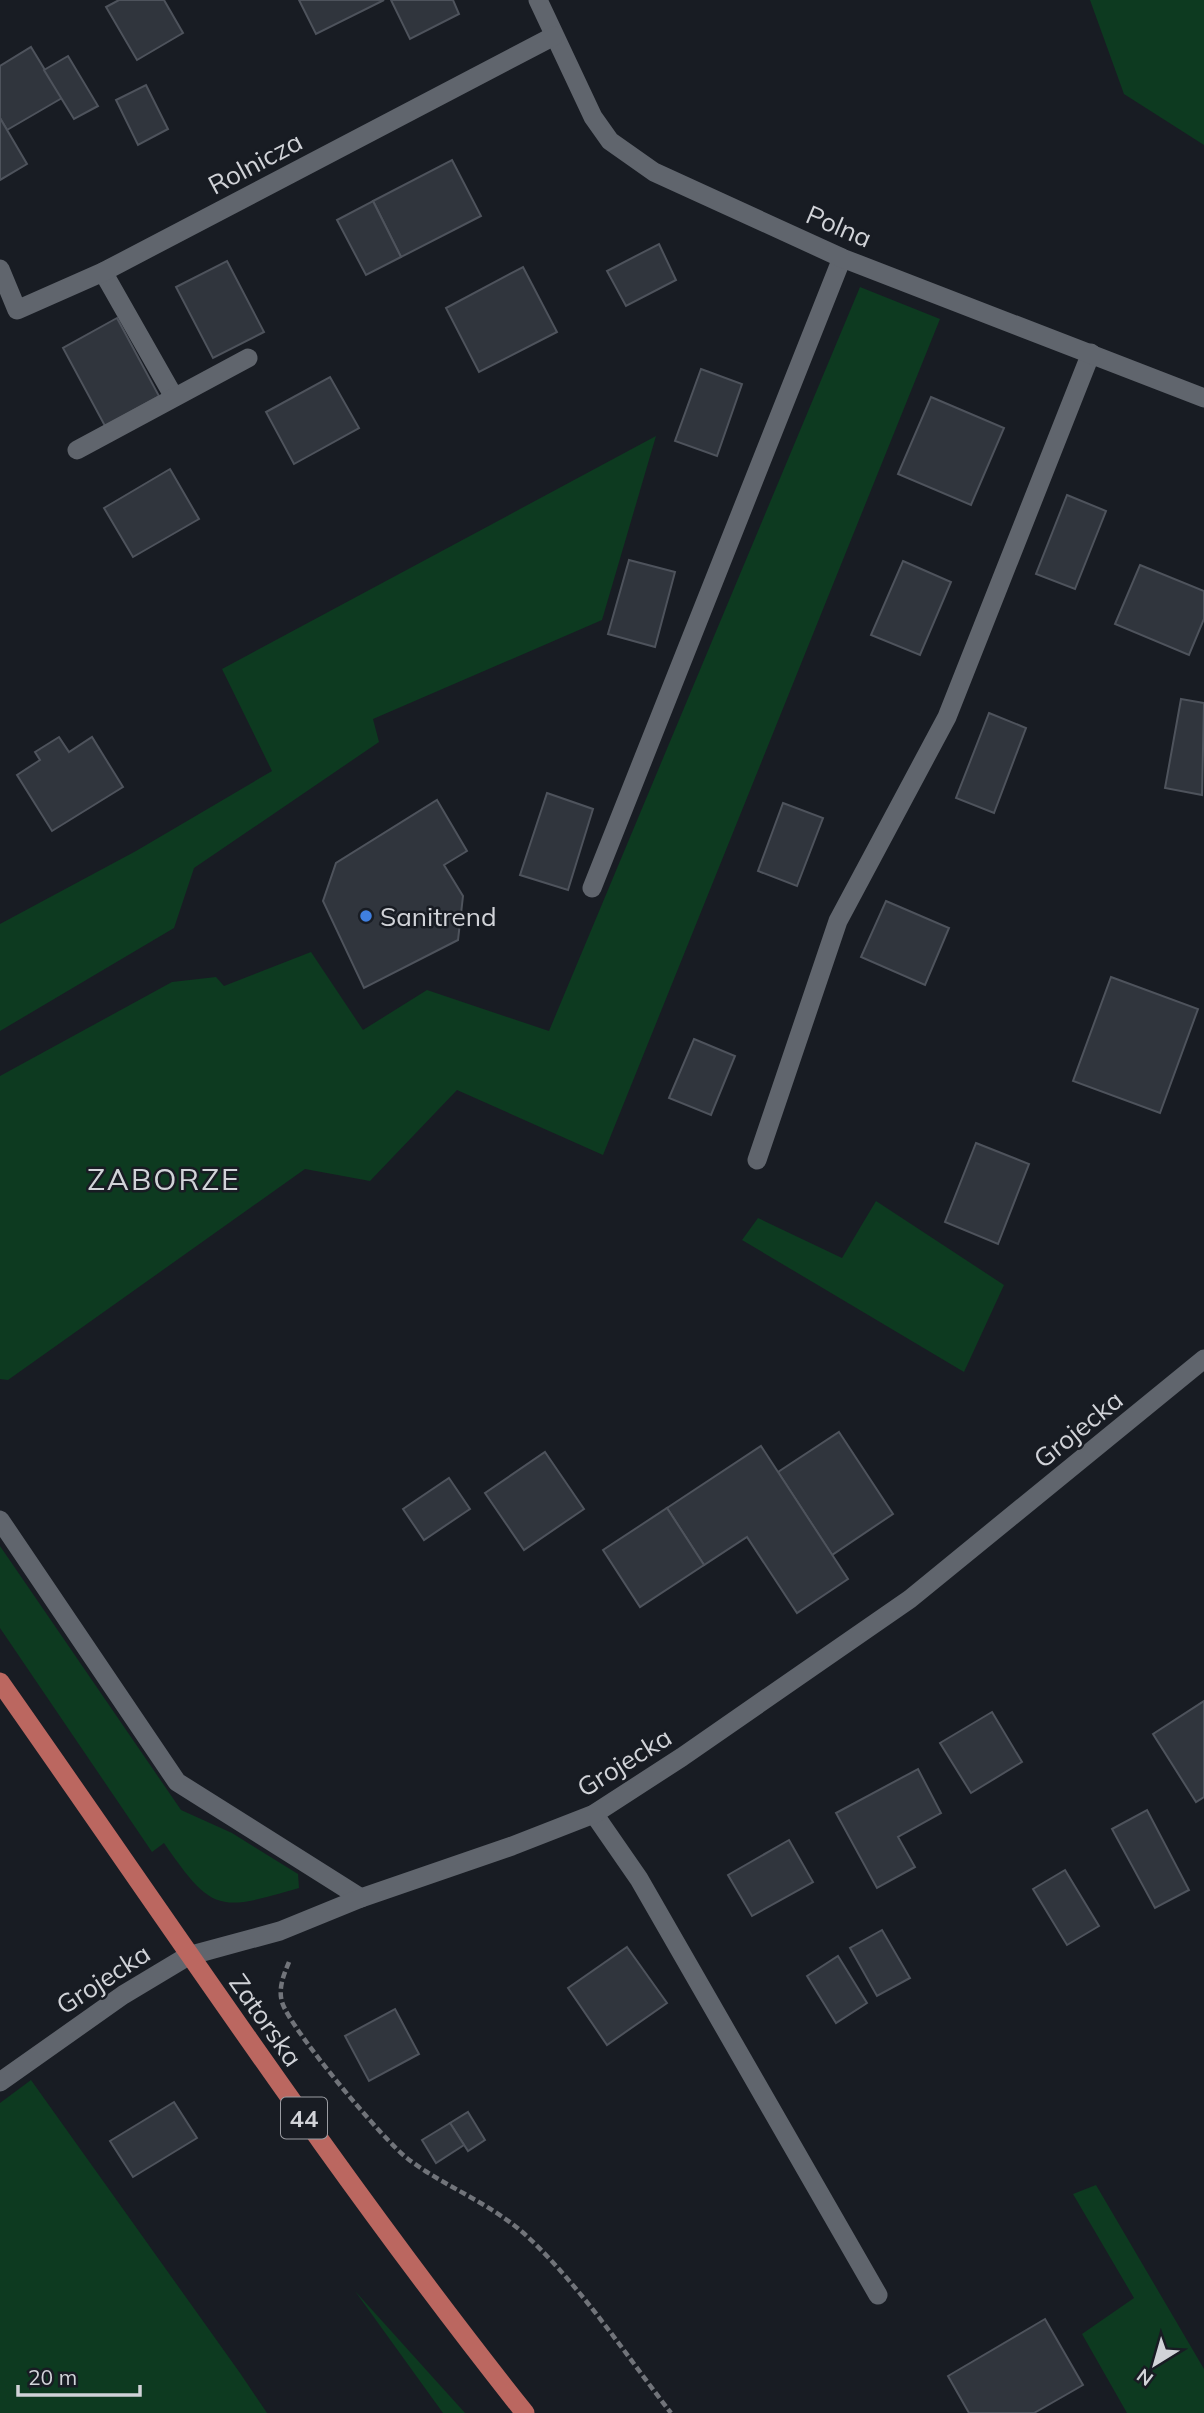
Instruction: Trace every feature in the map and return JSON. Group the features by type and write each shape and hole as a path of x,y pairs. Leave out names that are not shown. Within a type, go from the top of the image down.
{"main road":[{"name":"Zatorska","path":"0,1682 141,1882 188,1956 421,2280 525,2413"}],"street":[{"name":"Polna","path":"538,0 593,117 610,141 654,173 842,258 1204,398"},
{"name":"Rolnicza","path":"0,269 17,310 103,272 554,36"},
{"path":"592,888 842,258"},
{"path":"103,272 174,397"},
{"path":"757,1160 838,921 947,717 1091,354"},
{"path":"77,450 248,358"},
{"name":"Grojecka","path":"0,2082 124,1995 188,1956 280,1931 361,1898 512,1846 594,1814 682,1757 910,1599 1204,1359"},
{"path":"0,1520 177,1782 361,1898"},
{"path":"594,1814 639,1879 878,2295"}],"path":[{"path":"291,1955 281,1980 282,2001 292,2022 326,2066 405,2157 436,2179 504,2215 532,2241 562,2274 671,2413"}],"green space":[{"path":"1090,0 1204,0 1204,145 1124,94"},
{"path":"860,287 940,319 603,1155 457,1090 370,1181 305,1169 8,1380 0,1379 0,1076 172,982 216,977 224,986 311,952 363,1030 427,990 549,1031"},
{"path":"656,436 602,620 373,719 379,742 194,868 174,928 0,1031 0,924 136,851 272,771 222,669"},
{"path":"876,1201 1004,1285 964,1372 742,1240 758,1218 842,1258"},
{"path":"0,1546 181,1810 232,1833 298,1874 299,1888 251,1901 220,1901 207,1895 195,1883 164,1843 152,1852 0,1628"},
{"path":"31,2080 267,2413 0,2413 0,2103"},
{"path":"1096,2185 1204,2369 1204,2413 1127,2413 1082,2334 1134,2298 1073,2194"},
{"path":"355,2291 465,2413 443,2413"}],"building":[{"path":"119,0 164,0 183,33 137,60 106,7"},
{"path":"299,0 384,0 316,34"},
{"path":"391,0 453,0 459,14 410,39"},
{"path":"31,47 62,98 7,130 0,118 0,66"},
{"path":"68,56 98,106 74,119 44,70"},
{"path":"146,85 168,129 138,145 116,100"},
{"path":"0,118 27,164 0,180"},
{"path":"452,160 481,216 401,257 373,201"},
{"path":"373,201 401,257 366,275 337,220"},
{"path":"659,244 676,280 626,306 607,271"},
{"path":"227,261 264,332 213,358 176,287"},
{"path":"523,267 557,332 479,372 446,308"},
{"path":"117,318 159,396 105,426 63,348"},
{"path":"701,369 742,384 717,456 675,441"},
{"path":"330,377 359,428 294,464 266,412"},
{"path":"931,397 1004,428 971,505 898,474"},
{"path":"170,469 199,519 133,557 104,508"},
{"path":"1067,495 1106,511 1075,589 1036,574"},
{"path":"629,560 675,572 655,647 608,634"},
{"path":"903,561 951,582 920,655 871,635"},
{"path":"1140,565 1204,591 1204,619 1189,655 1115,624"},
{"path":"1181,699 1204,703 1202,795 1165,788"},
{"path":"989,713 1026,728 994,813 956,798"},
{"path":"59,737 69,752 92,737 123,787 52,831 17,775 40,760 35,752"},
{"path":"547,793 593,809 568,890 520,875"},
{"path":"437,800 467,851 444,865 463,896 458,940 364,988 323,901 336,863"},
{"path":"783,803 823,818 797,886 758,871"},
{"path":"886,901 949,928 925,985 861,957"},
{"path":"1111,977 1198,1009 1160,1113 1073,1081"},
{"path":"694,1039 735,1056 711,1115 669,1098"},
{"path":"976,1143 1029,1164 998,1244 945,1222"},
{"path":"839,1432 893,1514 832,1555 778,1472"},
{"path":"761,1446 848,1579 797,1613 747,1537 704,1565 667,1508"},
{"path":"545,1452 584,1509 524,1550 485,1493"},
{"path":"449,1478 470,1509 424,1540 403,1509"},
{"path":"667,1508 704,1565 640,1607 603,1550"},
{"path":"1204,1701 1204,1797 1196,1802 1153,1734"},
{"path":"992,1712 1022,1762 971,1793 940,1743"},
{"path":"918,1769 941,1813 898,1837 915,1867 877,1888 836,1813"},
{"path":"1147,1810 1189,1890 1155,1908 1112,1829"},
{"path":"789,1840 813,1882 752,1916 728,1875"},
{"path":"1065,1870 1099,1926 1067,1945 1033,1889"},
{"path":"882,1930 910,1978 877,1996 850,1948"},
{"path":"627,1947 667,2003 607,2045 568,1988"},
{"path":"838,1956 867,2003 836,2023 807,1976"},
{"path":"395,2009 419,2054 369,2081 345,2036"},
{"path":"174,2102 197,2138 133,2177 110,2141"},
{"path":"468,2112 485,2140 468,2151 450,2123"},
{"path":"450,2123 464,2145 436,2163 422,2140"},
{"path":"1045,2319 1083,2385 1034,2413 969,2413 948,2376"}],"place":[{"name":"Sanitrend","path":"366,916"}],"district":[{"name":"ZABORZE","path":"164,1179"}]}
